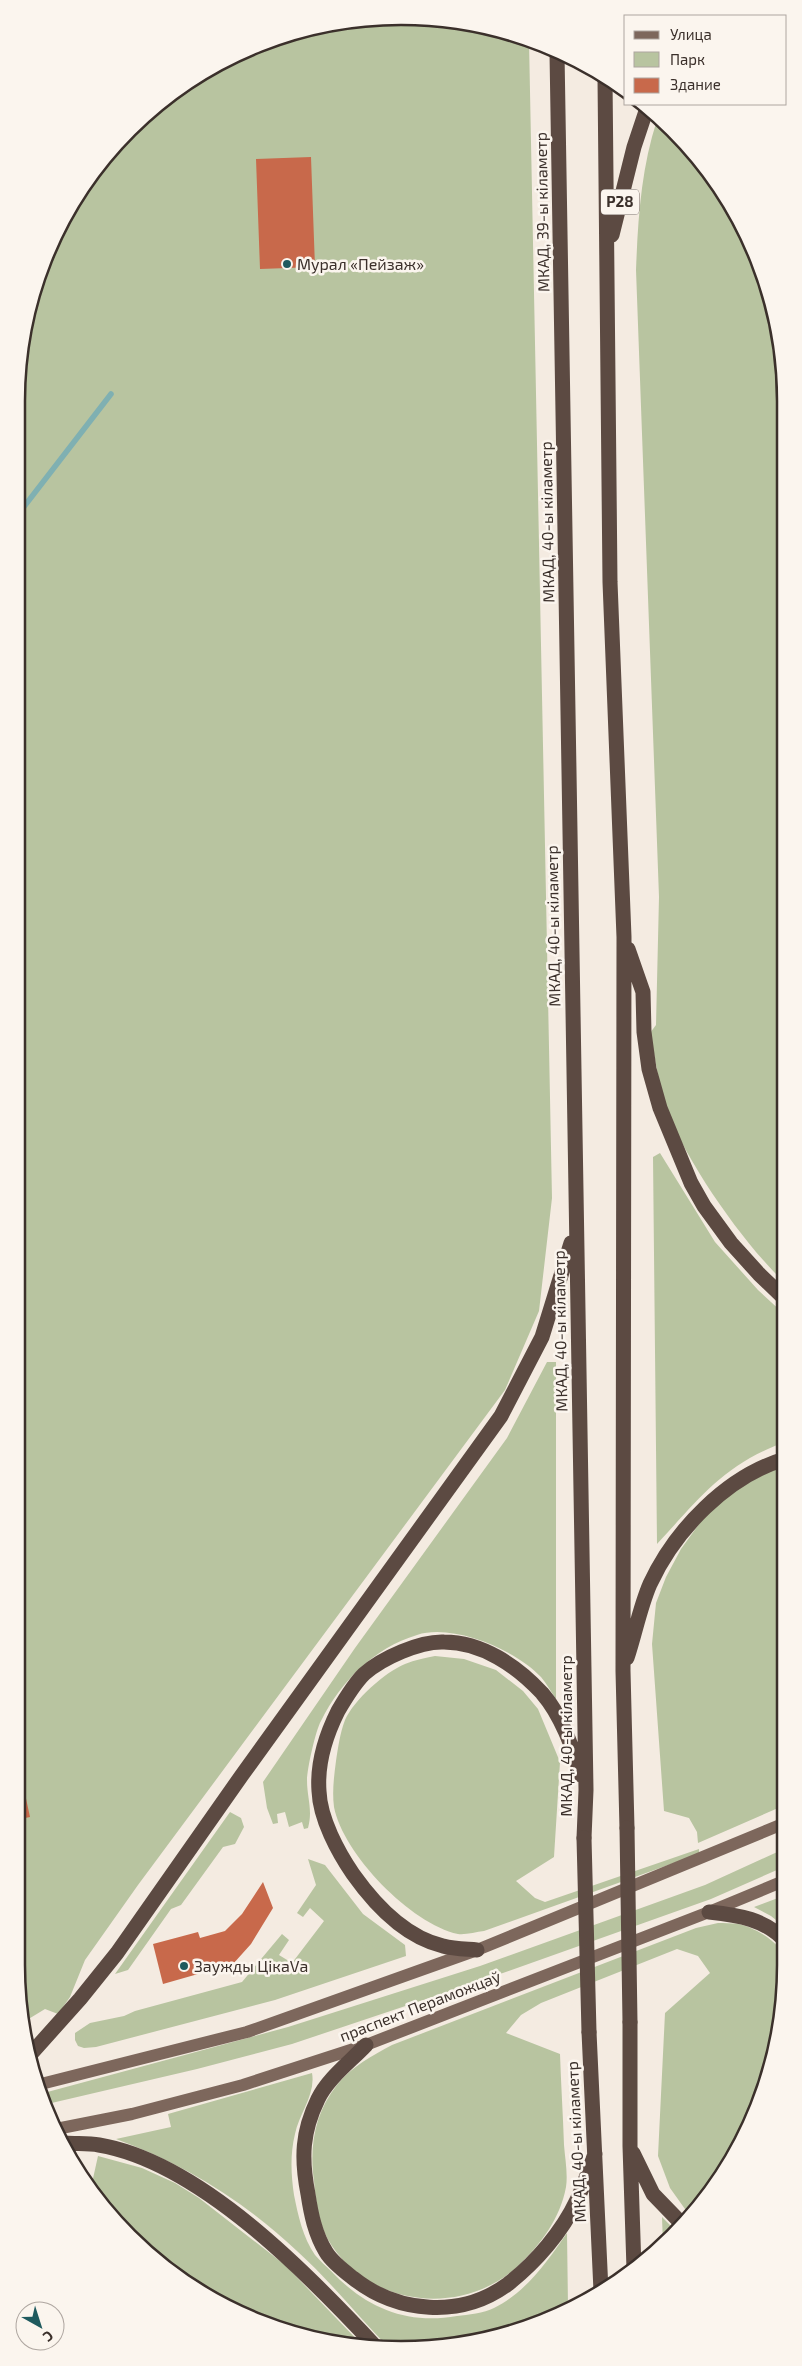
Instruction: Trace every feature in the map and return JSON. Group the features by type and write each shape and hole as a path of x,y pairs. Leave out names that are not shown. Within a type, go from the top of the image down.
{"highway":[{"name":"МКАД, 39-ы кіламетр","path":"557,60 562,371"},
{"path":"605,85 610,582 624,937 623,1671 630,2022 630,2146 634,2260"},
{"name":"Р28","path":"606,256 634,147 645,115"},
{"name":"МКАД, 40-ы кіламетр","path":"562,371 586,1790 584,1838 589,2032 601,2284"},
{"path":"624,937 643,992 644,1032 649,1069 660,1108 691,1183 708,1212 731,1243 777,1291"},
{"path":"35,2050 80,2000 117,1953 501,1416 542,1337 576,1229"},
{"path":"623,1671 650,1585 673,1546 688,1526 716,1498 746,1476 777,1462"},
{"path":"477,1950 443,1946 400,1926 359,1883 335,1846 319,1792 320,1765 330,1728 345,1699 364,1674 392,1657 416,1646 444,1642 472,1647 500,1658 523,1674 544,1695 558,1717 571,1744 586,1790"},
{"path":"709,1912 742,1916 767,1926 777,1933"},
{"path":"366,2045 319,2096 306,2129 303,2152 316,2233 327,2253 346,2273 379,2296 405,2305 432,2308 459,2305 485,2297 506,2285 526,2269 550,2244 577,2200 595,2154"},
{"path":"70,2143 99,2145 139,2157 157,2164 201,2190 257,2231 325,2293 369,2339"},
{"path":"630,2146 653,2194 677,2220"}],"main road":[{"name":"праспект Пераможцаў","path":"44,2083 247,2032 477,1950 777,1827"},
{"name":"праспект Пераможцаў","path":"63,2128 132,2114 243,2085 366,2045 777,1884"}],"green space":[{"path":"401,25 450,28 474,32 529,48 552,1198 539,1311 505,1390 138,1885 85,1960 70,1997 58,2014 45,2009 29,2019 25,1965 25,401 28,352 32,328 45,280 54,257 75,213 88,192 118,153 135,135 153,118 192,88 213,75 257,54 280,45 328,32 352,28"},
{"path":"656,124 684,153 714,192 727,213 757,280 770,328 774,352 777,401 777,1275 733,1223 685,1149 665,1104 650,1033 656,1025 659,897 636,270 639,213 647,157"},
{"path":"660,1153 715,1242 758,1290 777,1308 777,1445 745,1461 714,1484 657,1544 653,1157"},
{"path":"547,1362 556,1362 556,1699 541,1677 530,1667 516,1657 483,1641 448,1633 432,1632 401,1641 373,1657 360,1668 338,1693 319,1725 307,1775 310,1815 308,1828 304,1829 302,1822 289,1827 285,1812 277,1814 278,1823 273,1824 267,1808 263,1782 355,1648 507,1438"},
{"path":"777,1467 777,1808 698,1843 697,1832 689,1818 664,1811 652,1644 656,1603 666,1577 681,1549 702,1520 724,1497"},
{"path":"435,1656 464,1659 496,1670 523,1691 538,1709 560,1762 554,1857 516,1881 535,1898 545,1902 699,1849 699,1854 484,1931 467,1934 458,1934 440,1928 420,1917 400,1902 365,1865 340,1826 334,1807 333,1796 337,1756 345,1720 355,1704 388,1673 412,1661"},
{"path":"230,1812 241,1818 244,1827 235,1844 223,1847 181,1905 171,1909 128,1970 115,1974"},
{"path":"777,1852 777,1870 711,1899 486,1979 292,2044 197,2069 52,2103 47,2092 288,2027 480,1966 705,1885"},
{"path":"308,1859 325,1865 363,1914 405,1945 406,1956 275,2000 96,2047 84,2048 78,2046 75,2040 75,2033 90,2023 124,2016 135,2011 242,1982 282,1934 289,1940 279,1955 292,1963 324,1921 310,1908 303,1917 297,1913 316,1885"},
{"path":"777,1898 777,1921 771,1916 754,1907"},
{"path":"718,1923 738,1924 753,1929 777,1946 777,1965 774,2014 770,2038 757,2086 727,2153 714,2174 686,2210 670,2188 658,2156 665,2013 710,1973 698,1956 677,1949 541,2003 521,2015 506,2033 560,2054 567,2171 563,2199 554,2220 542,2240 518,2266 496,2282 472,2293 446,2298 420,2298 395,2293 371,2282 350,2267 332,2246 321,2223 316,2198 312,2155 315,2130 323,2107 329,2095 349,2072 392,2045 696,1928"},
{"path":"312,2073 312,2089 297,2126 293,2142 292,2180 294,2195 307,2241 315,2255 344,2284 373,2304 388,2311 404,2315 421,2318 439,2318 481,2312 494,2308 506,2301 526,2285 544,2265 567,2233 568,2302 522,2321 474,2334 426,2340 382,2340 309,2262 277,2233 235,2200 189,2172 116,2139 171,2127 168,2114"},
{"path":"98,2156 142,2168 175,2183 199,2198 285,2265 356,2338 328,2334 280,2321 213,2291 192,2278 153,2248 118,2213 93,2180"},
{"path":"662,2217 671,2226 663,2235"}],"building":[{"path":"311,157 315,267 260,269 256,159"},
{"path":"25,1794 30,1817 25,1818"},
{"path":"263,1882 273,1908 251,1944 233,1964 163,1984 153,1944 198,1932 200,1938 225,1931 242,1914"}],"waterway":[{"path":"25,505 111,394"}],"place":[{"name":"Мурал «Пейзаж»","path":"287,264"},
{"name":"Заужды ЦікаVа","path":"184,1966"}]}
